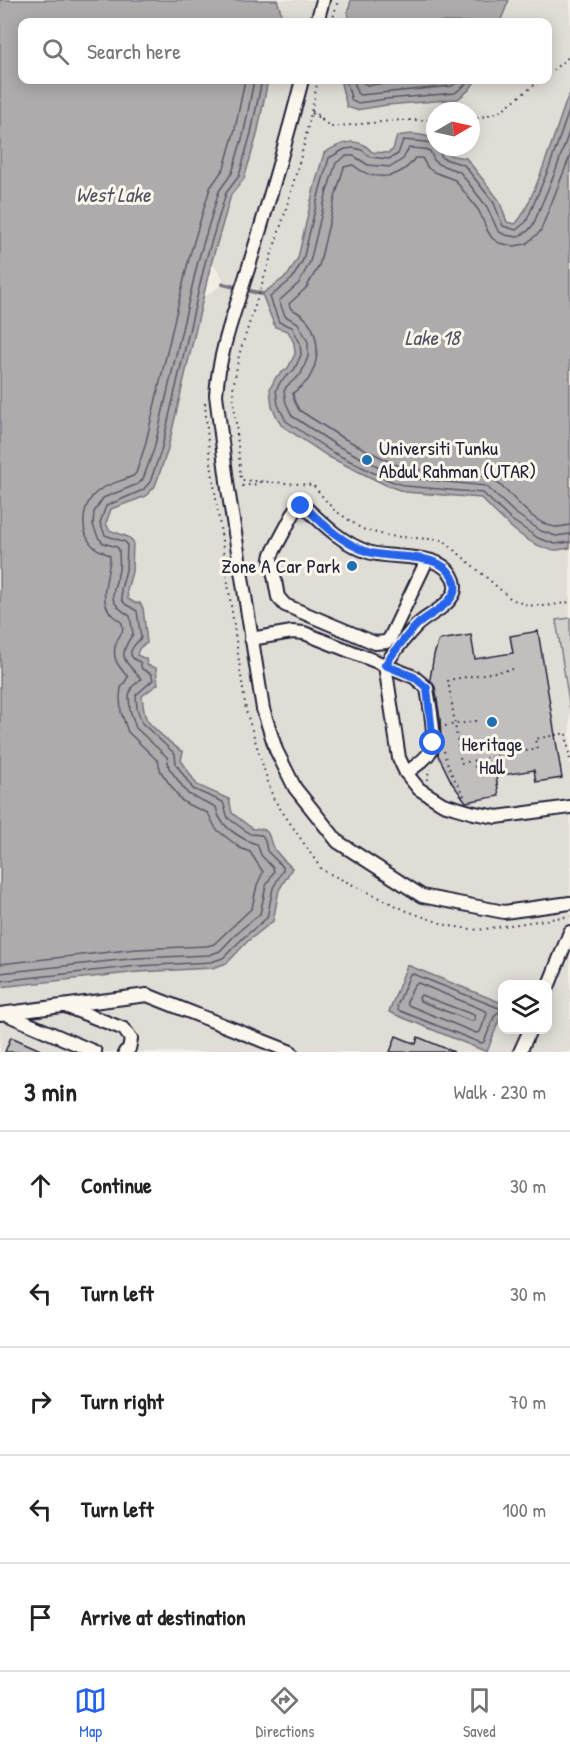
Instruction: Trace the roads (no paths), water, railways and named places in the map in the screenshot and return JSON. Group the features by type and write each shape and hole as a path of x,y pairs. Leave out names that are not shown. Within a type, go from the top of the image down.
{"street":[{"path":"318,18 323,0"},
{"path":"301,84 280,166 218,371 216,395 250,639 263,709 276,750 295,788 338,842 422,896 504,912 570,909"},
{"path":"427,560 390,638 386,642 375,643 285,605 278,597 271,559 297,507 301,506 305,507 335,535 368,552 427,560 439,563 448,569 454,579 456,591 450,599 417,625 385,665 399,758 406,773 419,789 443,804 474,813 497,817 570,807"},
{"path":"250,639 292,632 304,633 414,677 427,688 433,737 432,748 426,757 406,773"},
{"path":"551,980 570,932"},
{"path":"3,1014 147,995 291,1052"},
{"path":"63,1006 124,1029 131,1039 129,1049 125,1052"},
{"path":"3,1014 95,1052"},
{"path":"520,1052 528,1034"}],"water":[{"name":"West Lake","path":"0,0 277,0 281,12 280,18 18,18 18,84 267,84 257,135 244,179 231,195 211,264 167,452 155,486 146,496 111,509 106,523 109,530 133,541 128,599 140,603 143,608 147,643 140,648 137,655 146,659 147,665 156,668 158,684 142,696 147,720 183,752 181,760 197,785 229,799 232,813 253,829 267,832 275,850 292,868 279,890 273,921 248,941 227,963 212,968 139,972 0,987"},
{"path":"351,0 509,0 502,18 349,18"},
{"path":"341,84 473,84 458,99 356,110 347,107"},
{"name":"Lake 18","path":"570,94 570,548 556,550 545,548 525,538 481,498 405,492 329,457 281,425 272,407 270,389 276,377 288,368 295,354 294,343 288,331 275,327 262,294 288,275 298,258 324,153 336,146 355,142 372,152 388,153 393,150 397,136 411,134 426,136 426,156 466,158 499,200 507,222 515,224 529,203"},
{"path":"407,965 498,1001 498,1023 487,1052 389,1012"}],"waterway":[{"path":"223,284 262,294"}],"place":[{"name":"Universiti Tunku Abdul Rahman (UTAR)","path":"367,460"},
{"name":"Zone A Car Park","path":"352,566"},
{"name":"Heritage Hall","path":"492,722"}]}
